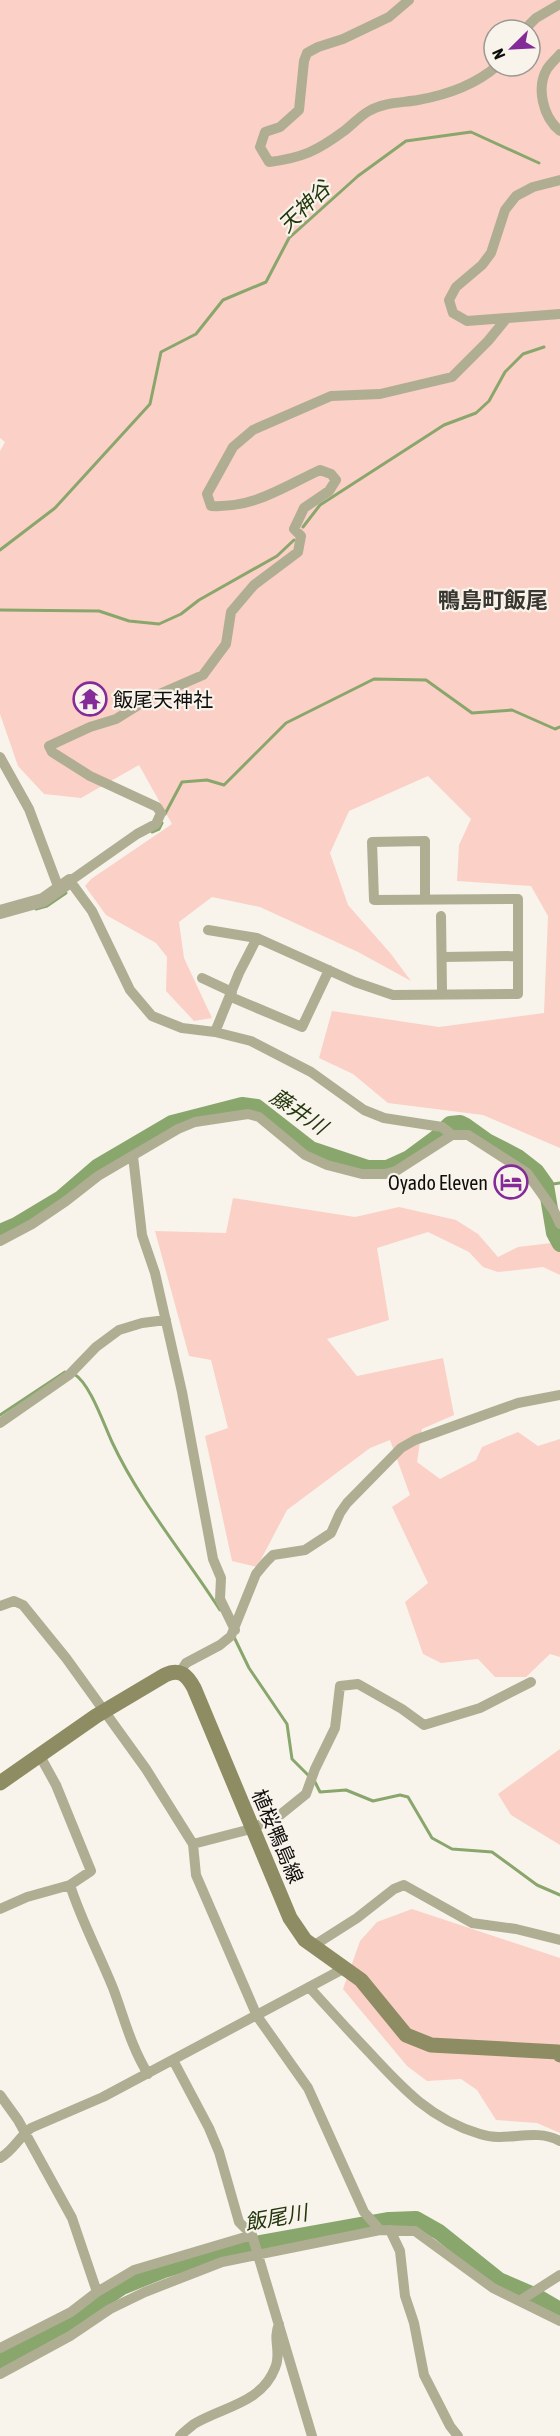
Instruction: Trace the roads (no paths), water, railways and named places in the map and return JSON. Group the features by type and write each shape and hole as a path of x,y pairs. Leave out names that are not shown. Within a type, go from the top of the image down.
{"main road":[{"path":"0,1783 104,1711 165,1675 174,1671 180,1672"},
{"name":"植桜鴨島線","path":"180,1672 186,1675 194,1688 290,1918 305,1940 361,1980 406,2036 431,2045 558,2052 560,2055"}],"street":[{"path":"409,0 389,17 343,39 318,46 308,53 304,61 299,110 280,127 265,132 260,147 268,162 297,158 322,146 369,111 388,103 419,99 456,90 482,78"},
{"path":"536,18 560,4"},
{"path":"560,54 548,69 542,82 542,98 549,120 560,131"},
{"path":"560,180 532,187 516,196 505,210 491,253 482,265 456,287 449,300 453,312 467,321 560,314"},
{"path":"0,912 44,900 137,834 156,824 161,813 157,807 90,776 52,752 49,746 90,727 116,719 148,699 203,675 226,644 231,612 254,585 298,552 301,536 294,529 304,508 329,491 336,480 331,474 320,470 265,498 229,507 211,506 207,494 233,447 253,430 331,396 380,394 452,377 489,341 506,319"},
{"path":"0,757 29,809 65,885 92,911 130,990 152,1016 171,1025 251,1041 311,1072 364,1110 384,1118 468,1134 491,1151 520,1167 533,1180 560,1224"},
{"path":"208,930 257,938 355,982 393,995 518,994 518,899 425,900 374,900 372,842 425,841 425,900"},
{"path":"441,916 442,990"},
{"path":"215,1032 239,973 257,938"},
{"path":"442,957 518,956"},
{"path":"202,978 302,1027 329,970"},
{"path":"0,1240 32,1224 98,1176 178,1129 195,1122 248,1114 265,1122 305,1155 327,1165 374,1175 385,1174 406,1166 448,1131"},
{"path":"133,1156 141,1235 155,1273 182,1392 213,1559 220,1578 220,1599 233,1632"},
{"path":"0,1423 71,1373 96,1347 120,1330 142,1323 166,1320"},
{"path":"180,1672 186,1663 220,1645 233,1632 256,1574 266,1562 273,1555 305,1550 331,1533 340,1513 348,1503 401,1448 415,1440 518,1403 560,1395"},
{"path":"0,1606 15,1601 23,1605 66,1658 146,1769 193,1844 196,1875 257,2016 308,2088 364,2212 385,2230 402,2258 405,2296 414,2323 424,2375 450,2426 458,2436"},
{"path":"193,1844 251,1829 280,1815 306,1794 315,1768 335,1728 340,1686 358,1684 402,1709 424,1725 480,1708 531,1682"},
{"path":"0,1909 27,1897 70,1885 91,1871 56,1785 40,1755"},
{"path":"70,1885 113,1988 138,2057 148,2074"},
{"path":"313,1946 329,1937 394,1889 404,1885 472,1923 516,1929 560,1940"},
{"path":"0,2158 24,2133 148,2074 343,1969"},
{"path":"309,1987 410,2096 434,2115 480,2134 497,2138 529,2134 549,2135 560,2141"},
{"path":"173,2060 219,2152 239,2222 252,2235 312,2436"},
{"path":"0,2095 18,2120 72,2218 97,2292"},
{"path":"0,2374 70,2336 110,2309 145,2292 222,2262 385,2230 415,2231 493,2288 524,2298 560,2321"},
{"path":"0,2348 71,2312 97,2292 134,2270 252,2235"},
{"path":"524,2298 560,2274"},
{"path":"180,2436 194,2424 249,2399 264,2385 275,2371 279,2357 275,2334 279,2324"}],"waterway":[{"name":"天神谷","path":"0,550 55,508 150,404 161,352 196,334 223,300 266,282 289,238 358,176 406,141 471,132 539,163"},
{"path":"303,527 320,505 444,425 476,413 489,401 505,372 523,354 544,347"},
{"path":"0,610 99,611 129,621 159,624 181,614 199,600 277,556 294,540"},
{"path":"165,814 182,782 207,780 224,785 286,723 374,679 426,680 472,713 512,710 555,729 560,727"},
{"path":"152,832 159,829 162,823"},
{"path":"36,909 47,906 66,893"},
{"name":"藤井川","path":"0,1232 61,1198 97,1167 172,1123 242,1105 257,1107 311,1149 368,1168 387,1168 409,1158 436,1138 450,1124 460,1123 487,1141 518,1157 536,1171 546,1185 554,1233 560,1244"},
{"path":"546,1185 560,1183"},
{"path":"0,1415 65,1372"},
{"path":"74,1374 91,1395 112,1442 136,1486 220,1610"},
{"path":"234,1637 249,1668 287,1724 292,1759 308,1775"},
{"path":"315,1782 320,1792 346,1790 373,1801 400,1795 408,1797 432,1838 452,1849 492,1852 537,1885 560,1895"},
{"name":"飯尾川","path":"0,2362 82,2315 122,2287 164,2270 243,2246 389,2220 416,2219 439,2232 499,2280 536,2296 560,2310"}],"place":[{"name":"飯尾天神社","path":"90,699"},
{"name":"Oyado Eleven","path":"511,1182"}],"district":[{"name":"鴨島町飯尾","path":"493,600"}]}
